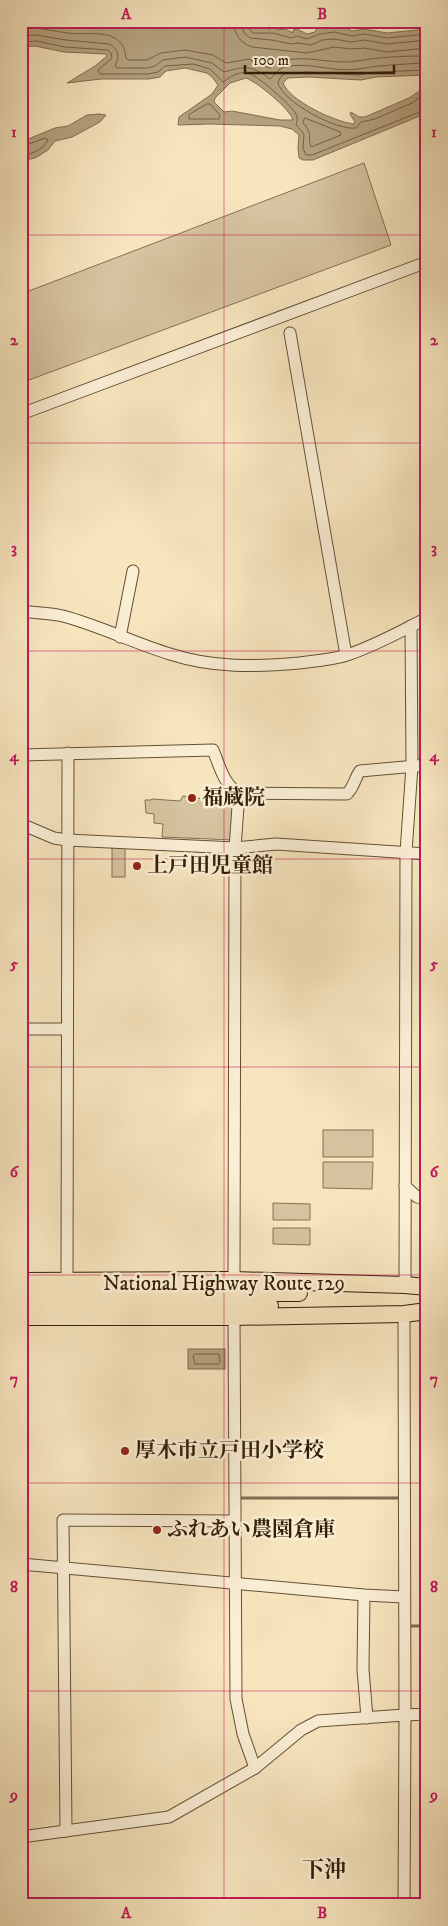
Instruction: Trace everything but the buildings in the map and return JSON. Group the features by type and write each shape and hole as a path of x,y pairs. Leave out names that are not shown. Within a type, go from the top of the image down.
{"highway":[{"path":"21,1281 234,1280 427,1287"},
{"name":"National Highway Route 129","path":"21,1293 427,1292"},
{"name":"National Highway Route 129","path":"21,1305 427,1306"},
{"path":"21,1317 234,1317 404,1314 427,1311"}],"street":[{"path":"21,414 427,262"},
{"path":"290,333 346,656"},
{"path":"120,637 133,586 133,571"},
{"path":"21,611 60,616 81,622 171,655 219,665 265,666 346,656 427,618"},
{"path":"405,1285 406,852 412,766 411,626"},
{"path":"21,755 213,750 224,776 235,791 239,793 347,794 354,786 360,771 427,765"},
{"path":"67,1280 68,753"},
{"path":"234,1280 235,848 239,793"},
{"path":"21,824 54,838 67,840 235,848 276,844 427,854"},
{"path":"21,1029 67,1029"},
{"path":"405,1186 417,1197 427,1199"},
{"path":"404,1314 401,1597 404,1626 405,1715 404,1905"},
{"path":"234,1317 236,1699 243,1734 255,1768"},
{"path":"66,1831 63,1520 234,1521"},
{"path":"21,1564 401,1597"},
{"path":"364,1595 363,1669 367,1718"},
{"path":"21,1837 169,1817 255,1768 311,1723 427,1714"}],"shaded area":[{"path":"364,163 391,245 21,383 21,294"},
{"path":"183,796 217,801 222,801 222,798 236,799 233,840 162,837 163,824 154,823 154,814 146,813 145,800 180,801"},
{"path":"112,846 125,846 125,877 112,877"},
{"path":"323,1130 373,1130 373,1157 323,1157"},
{"path":"323,1162 373,1162 372,1189 323,1188"},
{"path":"273,1203 310,1204 310,1220 273,1220"},
{"path":"273,1228 310,1228 310,1245 273,1244"}],"water":[{"path":"21,21 251,21 254,28 259,28 261,23 266,24 270,30 266,21 269,21 278,30 285,29 293,33 293,30 297,29 307,34 315,32 318,27 326,29 344,27 352,31 364,29 387,33 427,29 427,75 376,77 361,80 308,77 288,78 283,83 294,97 314,110 354,124 351,112 359,117 365,117 409,98 418,92 427,92 427,113 313,160 303,160 299,158 299,135 292,129 280,126 178,125 179,117 212,94 218,85 207,73 185,68 166,71 160,77 149,79 101,79 67,83 95,66 107,56 106,54 64,52 35,46 21,47","holes":["246,78 280,103 293,120 280,120 232,111 224,112 214,102 215,98 230,83"]},
{"path":"87,115 106,115 100,122 72,137 55,141 48,150 35,158 21,161 21,142 55,128 68,126"},
{"path":"188,1349 225,1349 225,1369 188,1369"}],"waterway":[{"path":"241,1498 400,1498"},
{"path":"408,1626 427,1626"}],"place":[{"name":"福蔵院","path":"192,798"},
{"name":"上戸田児童館","path":"137,866"},
{"name":"厚木市立戸田小学校","path":"125,1451"},
{"name":"ふれあい農園倉庫","path":"157,1530"}],"district":[{"name":"下沖","path":"324,1870"}]}
